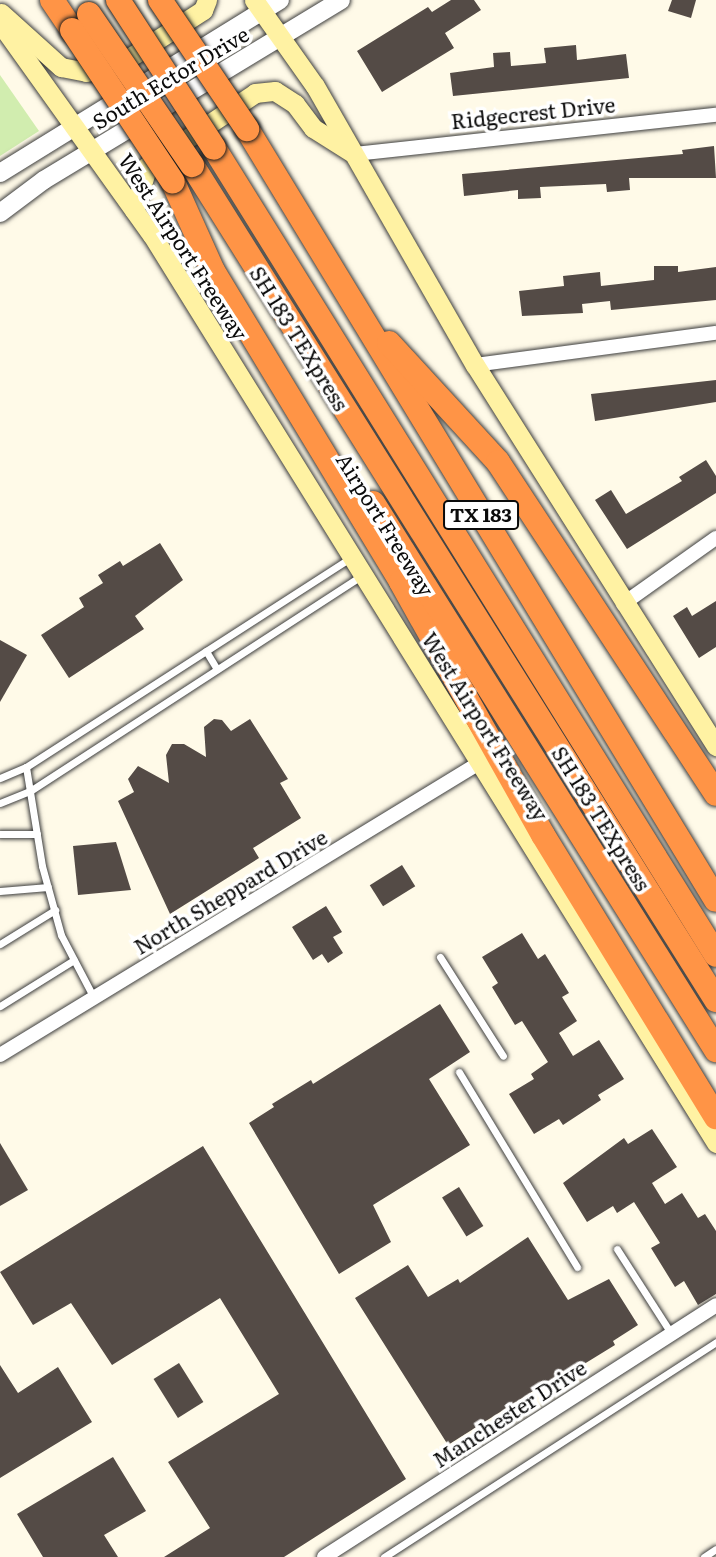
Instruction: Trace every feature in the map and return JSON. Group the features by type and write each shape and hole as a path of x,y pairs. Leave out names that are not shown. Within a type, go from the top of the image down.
{"highway":[{"name":"Airport Freeway","path":"51,0 80,15 173,182 716,1051"},
{"name":"SH 183 TEXpress","path":"118,0 214,148 716,955"},
{"name":"TX 183","path":"160,0 247,129 716,900"},
{"name":"SH 183 TEXpress","path":"80,15 192,164 716,1000"},
{"path":"173,182 213,271 382,550 543,835 716,1118"},
{"path":"351,301 498,462 716,793"}],"main road":[{"path":"0,12 61,67 86,72 115,67 202,10 207,0"},
{"path":"258,6 281,37 355,154 475,365 716,746"},
{"name":"West Airport Freeway","path":"0,23 75,123 134,210 365,573 716,1143"},
{"path":"134,210 148,164 254,93 275,91 295,104 313,128 355,154"}],"street":[{"name":"South Ector Drive","path":"0,173 258,6 280,0"},
{"name":"South Ector Drive","path":"0,213 94,150 341,0"},
{"name":"Ridgecrest Drive","path":"355,154 716,115"},
{"path":"475,365 716,333"},
{"path":"624,604 716,538"},
{"name":"North Sheppard Drive","path":"0,1055 481,762"},
{"name":"Manchester Drive","path":"324,1557 716,1305"}],"lane":[{"path":"0,778 26,767 354,556"},
{"path":"0,803 30,791 365,573"},
{"path":"206,651 217,669"},
{"path":"26,767 54,910 74,960 94,998"},
{"path":"0,834 37,834"},
{"path":"0,891 48,887"},
{"path":"0,944 54,910"},
{"path":"440,957 503,1056"},
{"path":"0,1006 74,960"},
{"path":"459,1072 577,1267"},
{"path":"617,1249 671,1334"},
{"path":"384,1557 716,1342"},
{"path":"704,1557 716,1549"}],"green space":[{"path":"0,75 39,131 0,156"}],"building":[{"path":"451,0 474,0 481,10 445,33 454,48 382,92 357,51 428,7 432,12"},
{"path":"672,0 696,0 691,18 668,11"},
{"path":"576,45 577,60 626,54 629,78 453,96 450,73 494,67 493,53 510,52 511,66 546,63 544,48"},
{"path":"714,146 716,178 629,178 630,190 607,192 606,184 540,187 541,198 518,199 518,190 464,196 462,174 683,154 682,150"},
{"path":"654,266 678,266 678,272 716,267 716,300 611,310 610,301 582,304 583,313 522,316 519,291 564,286 563,276 600,272 601,286 654,280"},
{"path":"716,380 716,402 595,421 591,394"},
{"path":"706,460 716,476 716,493 627,549 595,500 611,490 626,514 682,481 679,477"},
{"path":"160,543 183,580 135,616 144,629 69,678 41,635 84,607 79,598 103,583 98,575 120,561 123,566"},
{"path":"716,601 716,647 699,658 673,616 687,607 692,616"},
{"path":"0,640 27,655 0,702"},
{"path":"214,719 222,720 231,731 250,719 288,779 280,783 301,818 253,848 259,858 170,914 118,801 134,792 128,779 138,766 169,783 166,755 172,744 184,744 206,757 204,727"},
{"path":"116,842 131,890 78,895 73,846"},
{"path":"402,865 415,886 383,906 370,885"},
{"path":"326,906 342,932 333,937 343,953 328,963 322,954 313,960 292,927"},
{"path":"522,933 538,959 545,954 569,993 562,997 577,1021 559,1033 573,1056 599,1040 624,1079 598,1095 601,1100 563,1125 559,1119 534,1134 509,1094 534,1079 531,1074 548,1062 522,1021 515,1025 492,987 498,983 482,957"},
{"path":"440,1004 470,1052 429,1079 470,1145 373,1205 391,1242 339,1274 249,1123 274,1107 272,1104 311,1080 313,1084"},
{"path":"652,1129 677,1167 652,1183 665,1204 682,1193 698,1218 705,1214 716,1231 716,1294 698,1305 684,1281 675,1287 651,1248 660,1243 634,1202 617,1213 613,1206 587,1222 563,1183 624,1138 628,1144"},
{"path":"0,1143 28,1190 0,1206"},
{"path":"203,1146 406,1479 284,1557 164,1557 210,1528 168,1462 279,1394 220,1298 112,1365 71,1303 33,1325 0,1272"},
{"path":"459,1187 483,1226 466,1237 442,1198"},
{"path":"528,1237 568,1300 609,1279 638,1325 613,1341 615,1345 576,1369 574,1365 448,1445 355,1298 408,1265 428,1297 458,1279 460,1283"},
{"path":"179,1363 203,1402 178,1418 154,1379"},
{"path":"0,1365 18,1393 58,1367 92,1422 0,1478"},
{"path":"113,1457 146,1511 104,1535 118,1557 43,1557 17,1514"}]}
